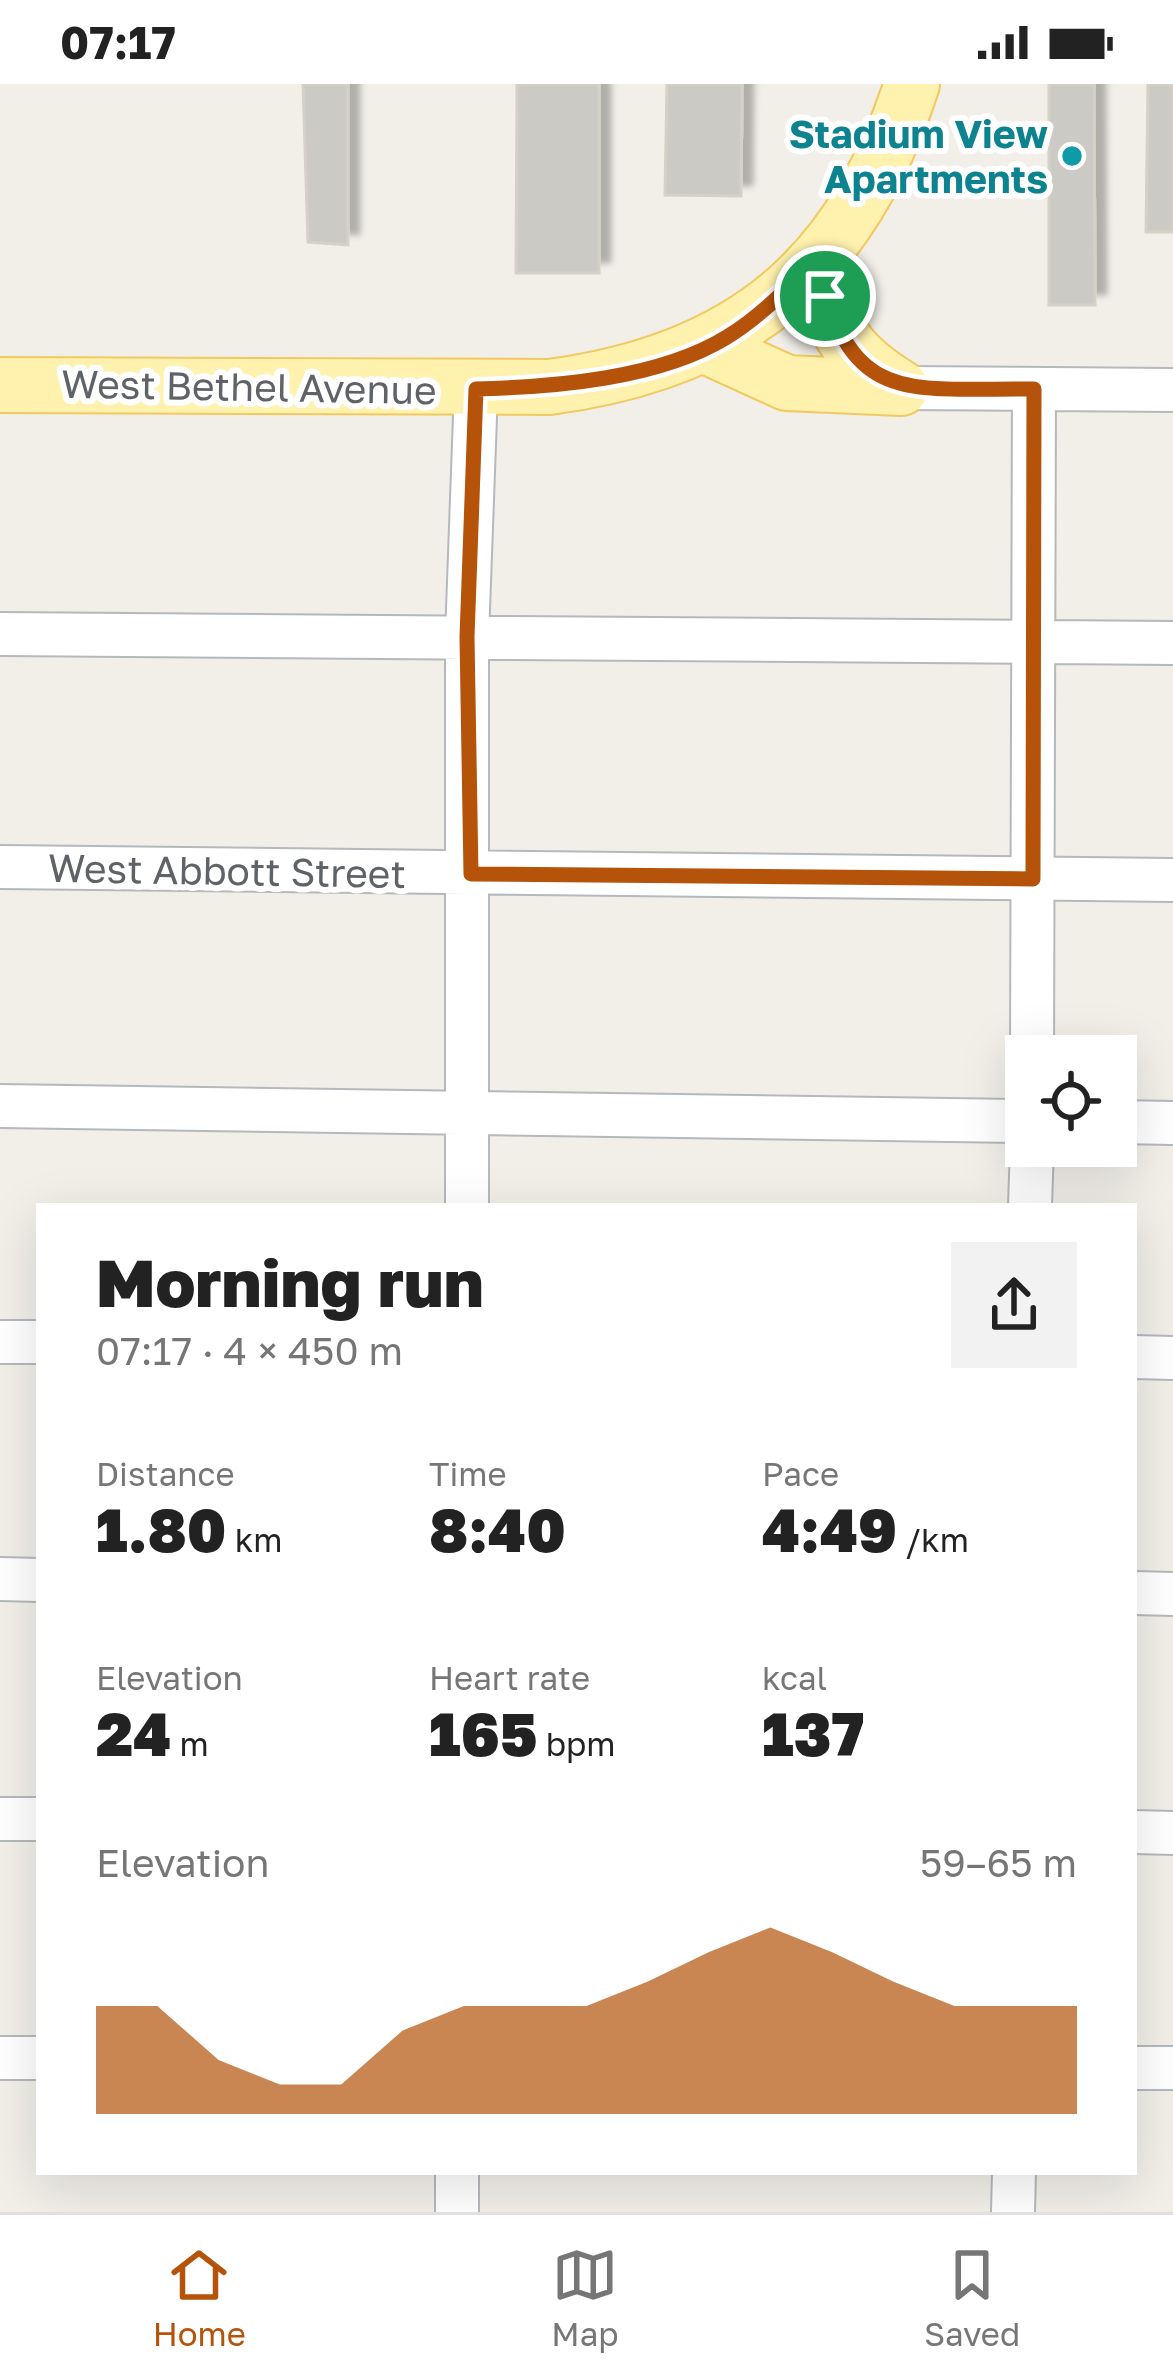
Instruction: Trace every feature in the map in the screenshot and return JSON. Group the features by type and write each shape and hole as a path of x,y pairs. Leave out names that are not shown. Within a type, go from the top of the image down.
{"main road":[{"name":"West Bethel Avenue","path":"0,385 476,389 599,381 707,346 783,294 818,258 872,180 912,84"},
{"path":"818,258 825,296 858,362 901,388"},
{"path":"707,346 787,383 901,388"}],"street":[{"path":"901,388 1173,390"},
{"path":"467,1203 471,874 467,637 476,389"},
{"path":"1032,1035 1034,389"},
{"path":"0,634 1173,643"},
{"name":"West Abbott Street","path":"0,867 1173,880"},
{"path":"0,1106 1005,1121"},
{"path":"1137,1122 1173,1123"},
{"path":"1030,1203 1031,1167"},
{"path":"0,1342 36,1342"},
{"path":"1137,1358 1173,1358"},
{"path":"0,1580 36,1580"},
{"path":"1137,1593 1173,1594"},
{"path":"0,1819 36,1819"},
{"path":"1137,1832 1173,1833"},
{"path":"0,2058 36,2059"},
{"path":"1137,2068 1173,2068"},
{"path":"457,2175 457,2212"},
{"path":"1013,2212 1014,2175"}],"building":[{"path":"303,84 348,84 348,245 308,242"},
{"path":"517,84 599,84 599,273 516,273"},
{"path":"667,84 742,84 741,196 665,195"},
{"name":"Stadium View Apartments","path":"1049,84 1094,84 1095,305 1049,305"},
{"path":"1148,84 1173,84 1173,232 1146,232"}],"place":[{"name":"Stadium View Apartments","path":"1072,156"}],"route":[{"path":"818,258 825,296 858,362 901,388 1034,389 1033,879 471,874 467,637 476,389 599,381 707,346 729,336 783,294 818,258"}]}
